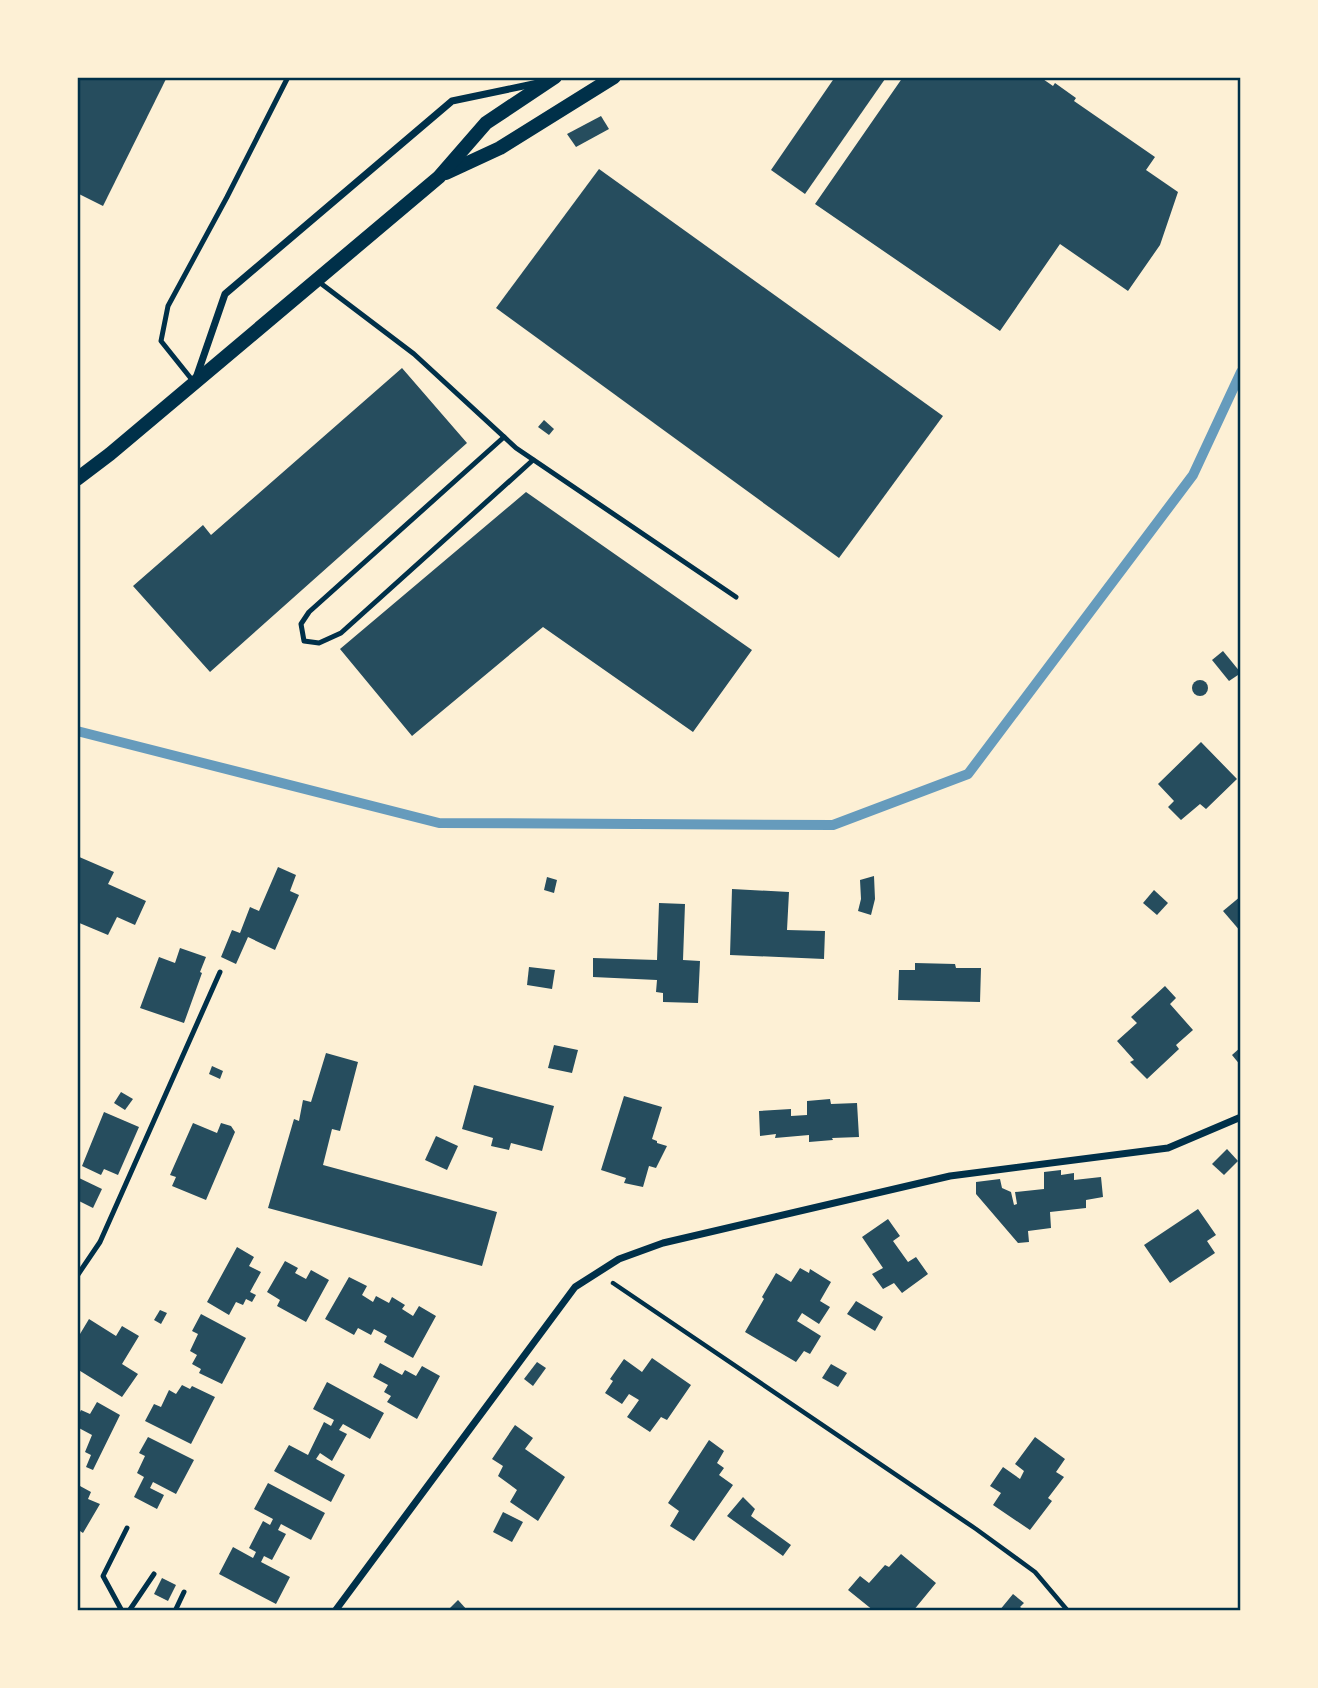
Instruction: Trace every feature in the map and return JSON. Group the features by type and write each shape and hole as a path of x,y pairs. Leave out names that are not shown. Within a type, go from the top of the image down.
{"main road":[{"path":"439,177 500,148 614,77"},
{"path":"77,479 439,177 486,124 552,79"}],"street":[{"path":"195,383 225,294 431,118 452,101 552,79"},
{"path":"335,1611 575,1287 619,1259 663,1242 950,1176 1168,1148 1241,1117"}],"lane":[{"path":"195,383 161,341 168,306 288,77"},
{"path":"317,280 414,354 504,437 533,460 736,597"},
{"path":"504,437 309,612 301,624 304,641 319,643 341,633 533,460"},
{"path":"77,1276 100,1242 220,972"},
{"path":"122,1611 103,1576 127,1528"},
{"path":"129,1611 154,1574"},
{"path":"175,1611 184,1592"}],"path":[{"path":"597,1273 976,1529 1035,1572 1068,1611"}],"building":[{"path":"80,77 167,77 103,206 77,193 77,83"},
{"path":"835,77 885,79 805,194 771,170"},
{"path":"903,77 1040,77 1053,86 1055,83 1076,98 1074,101 1155,157 1146,170 1178,192 1160,245 1128,291 1060,244 1000,331 815,204"},
{"path":"601,116 609,129 576,147 567,134"},
{"path":"599,169 943,416 839,558 496,308"},
{"path":"402,368 467,443 210,672 133,586 203,525 211,535"},
{"path":"544,420 554,429 549,435 538,427"},
{"path":"526,492 752,650 693,732 543,627 412,736 340,649"},
{"path":"1223,651 1241,673 1229,681 1212,660"},
{"path":"1200,680 1206,682 1206,694 1200,696 1194,694 1192,688 1194,682"},
{"path":"1201,742 1237,779 1206,809 1200,804 1181,820 1168,807 1174,801 1158,784"},
{"path":"77,856 114,872 108,884 146,901 135,925 117,917 108,935 77,922"},
{"path":"278,867 296,875 290,891 299,895 275,950 248,937 236,964 221,957 232,930 240,933 250,907 259,911"},
{"path":"874,876 875,899 871,915 858,911 861,899 860,880"},
{"path":"547,877 557,880 554,893 544,890"},
{"path":"732,889 789,892 787,930 825,931 824,959 730,955"},
{"path":"1154,890 1168,903 1157,915 1143,903"},
{"path":"1241,896 1241,932 1223,911"},
{"path":"659,903 685,904 683,960 700,961 698,1003 663,1002 663,993 656,992 657,980 593,977 593,958 657,960"},
{"path":"180,948 206,957 184,1023 140,1008 159,957 175,963"},
{"path":"915,963 981,968 980,1002 898,1000 899,970 915,970"},
{"path":"529,967 555,970 552,989 527,985"},
{"path":"1165,986 1176,998 1170,1004 1193,1030 1176,1045 1179,1049 1147,1079 1130,1062 1134,1060 1117,1041 1137,1023 1131,1017"},
{"path":"554,1045 578,1050 572,1073 548,1068"},
{"path":"1241,1047 1241,1066 1232,1055"},
{"path":"326,1053 358,1062 340,1131 332,1129 323,1165 497,1212 482,1266 268,1208 294,1119 299,1121 303,1100 311,1102"},
{"path":"212,1066 223,1071 220,1079 209,1074"},
{"path":"474,1085 554,1106 542,1151 511,1143 509,1150 491,1146 493,1138 462,1129"},
{"path":"121,1092 133,1099 125,1110 114,1103"},
{"path":"624,1096 662,1107 652,1139 667,1146 656,1168 649,1166 643,1187 624,1183 626,1178 601,1170"},
{"path":"830,1099 831,1104 857,1103 859,1137 809,1142 809,1135 775,1138 776,1134 760,1136 759,1111 791,1109 791,1116 807,1115 807,1101"},
{"path":"104,1112 139,1127 118,1175 104,1169 101,1175 82,1166"},
{"path":"193,1123 217,1133 221,1123 231,1126 235,1132 206,1200 172,1186 176,1177 170,1175"},
{"path":"436,1136 458,1146 447,1170 425,1160"},
{"path":"1227,1149 1238,1161 1224,1175 1212,1164"},
{"path":"1061,1170 1061,1175 1074,1173 1074,1180 1101,1177 1103,1197 1086,1200 1086,1208 1050,1212 1051,1228 1028,1231 1029,1242 1018,1243 976,1194 976,1182 1000,1179 1002,1188 1011,1192 1014,1205 1017,1204 1015,1192 1044,1189 1044,1172"},
{"path":"77,1177 102,1189 93,1208 77,1200"},
{"path":"1198,1209 1216,1235 1207,1241 1215,1253 1170,1283 1144,1245"},
{"path":"888,1219 900,1236 893,1241 908,1262 916,1257 928,1274 902,1293 894,1283 883,1289 872,1274 883,1268 862,1237"},
{"path":"237,1247 254,1257 249,1266 261,1272 250,1292 256,1295 252,1302 246,1299 243,1305 236,1302 229,1315 207,1302"},
{"path":"285,1261 298,1268 295,1273 306,1279 311,1270 329,1280 306,1322 277,1306 280,1300 267,1292"},
{"path":"800,1268 809,1273 810,1269 831,1282 820,1301 830,1307 819,1324 802,1313 797,1321 821,1336 810,1354 804,1351 796,1362 745,1332 776,1273 791,1282"},
{"path":"349,1277 367,1286 362,1295 373,1302 376,1296 389,1303 392,1297 405,1305 402,1309 413,1316 419,1306 436,1316 413,1358 384,1342 387,1336 374,1329 371,1335 358,1328 354,1335 325,1319"},
{"path":"856,1301 883,1317 875,1331 847,1314"},
{"path":"160,1310 167,1313 161,1324 154,1320"},
{"path":"201,1314 246,1338 222,1384 199,1373 201,1369 192,1364 197,1355 190,1351 198,1334 192,1331"},
{"path":"89,1319 116,1336 122,1326 139,1336 122,1364 138,1374 122,1397 77,1369 77,1339"},
{"path":"652,1358 691,1385 667,1420 661,1417 650,1432 627,1417 639,1400 629,1394 622,1404 605,1393 613,1381 610,1379 624,1359 642,1372"},
{"path":"537,1362 546,1368 533,1386 524,1379"},
{"path":"380,1363 402,1375 405,1370 416,1376 422,1366 440,1376 417,1419 387,1402 391,1396 384,1392 388,1385 373,1377"},
{"path":"831,1364 847,1373 838,1387 822,1378"},
{"path":"327,1382 384,1413 370,1439 343,1424 339,1430 347,1434 332,1461 320,1453 316,1459 345,1475 331,1502 274,1471 289,1445 308,1455 324,1422 331,1426 334,1420 313,1409"},
{"path":"182,1385 190,1389 192,1386 215,1397 191,1444 145,1421 154,1404 161,1407 169,1390 176,1394"},
{"path":"97,1402 120,1415 93,1470 86,1467 91,1455 85,1452 92,1435 77,1427 77,1418 81,1410 90,1414"},
{"path":"515,1425 533,1438 525,1449 565,1477 538,1521 510,1502 517,1490 498,1476 503,1466 492,1459"},
{"path":"148,1437 194,1460 176,1494 153,1482 150,1488 164,1495 157,1509 134,1497 144,1477 137,1473 145,1456 139,1453"},
{"path":"1035,1437 1065,1459 1056,1472 1064,1477 1048,1498 1052,1501 1030,1530 993,1505 1001,1493 990,1486 1003,1467 1020,1479 1024,1471 1015,1464"},
{"path":"709,1440 724,1451 717,1463 724,1468 719,1475 733,1485 694,1541 670,1526 679,1511 668,1503"},
{"path":"268,1483 325,1513 311,1540 281,1524 278,1530 286,1534 272,1560 264,1556 261,1562 290,1577 276,1604 219,1574 233,1547 253,1558 256,1552 249,1548 263,1521 270,1525 273,1519 254,1509"},
{"path":"77,1487 91,1492 88,1499 100,1504 83,1533 77,1529"},
{"path":"743,1497 755,1509 751,1516 791,1545 783,1556 727,1516"},
{"path":"503,1512 523,1522 512,1542 493,1532"},
{"path":"901,1554 936,1583 913,1611 874,1611 848,1590 860,1576 869,1583 885,1565 889,1567"},
{"path":"162,1578 176,1585 168,1601 154,1594"},
{"path":"1013,1594 1024,1603 1020,1607 1025,1611 999,1611"},
{"path":"458,1600 468,1611 447,1611"}],"waterway":[{"path":"77,731 439,823 833,825 968,774 1193,475 1241,372"}]}
